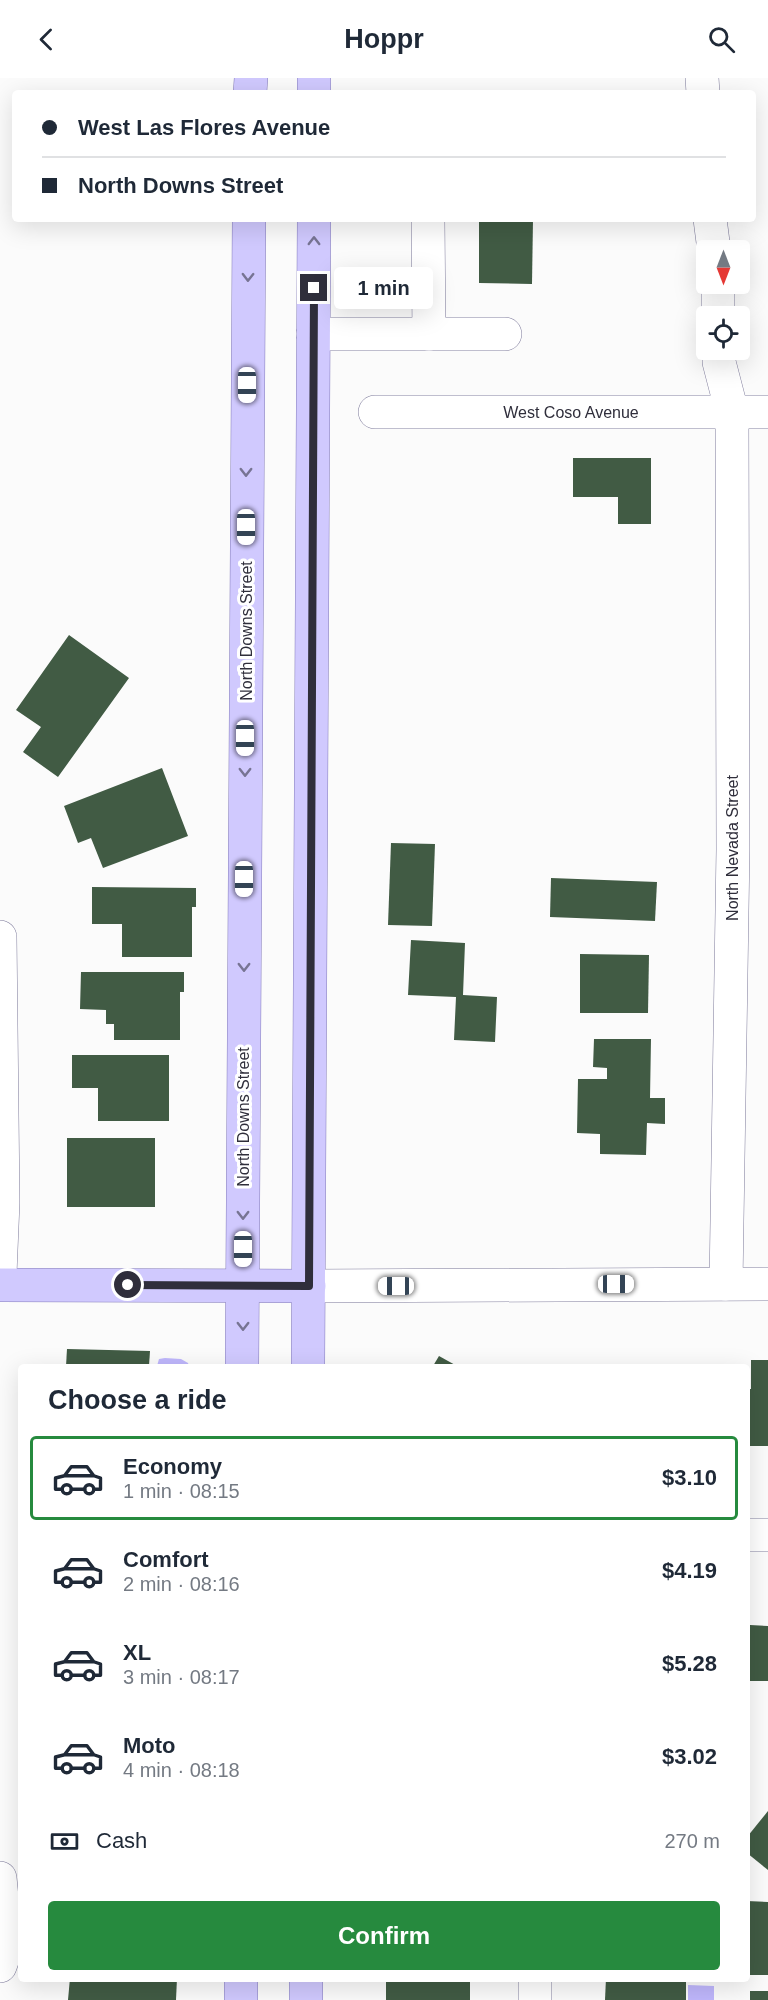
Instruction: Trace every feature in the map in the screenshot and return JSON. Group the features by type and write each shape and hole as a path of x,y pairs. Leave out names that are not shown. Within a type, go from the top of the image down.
{"main road":[{"name":"North Downs Street","path":"242,1364 249,222"},
{"path":"308,1364 314,222"},
{"path":"0,1285 309,1286"},
{"path":"241,1982 241,2000"},
{"path":"306,1982 306,2000"}],"street":[{"path":"428,222 429,334"},
{"path":"710,222 713,240"},
{"path":"314,334 505,334"},
{"name":"North Nevada Street","path":"719,360 732,412 733,849 726,1284"},
{"name":"West Coso Avenue","path":"375,412 768,412"},
{"path":"0,937 3,1202 0,1274"},
{"path":"309,1286 768,1284"},
{"path":"750,1535 768,1535"},
{"path":"0,1878 7,1947 0,1966"},
{"path":"535,1982 535,2000"}],"shaded area":[{"path":"159,1359 181,1359 188,1364 158,1364"},
{"path":"688,1985 714,1986 714,2000 688,2000"}],"building":[{"path":"479,222 533,222 532,284 479,283"},
{"path":"573,458 651,458 651,524 618,524 618,497 573,497"},
{"path":"69,635 129,678 58,777 23,752 41,727 16,710"},
{"path":"162,768 188,836 103,868 91,838 78,843 64,806"},
{"path":"391,843 435,844 432,926 388,925"},
{"path":"551,878 657,882 655,921 550,917"},
{"path":"92,887 196,888 196,907 192,907 192,957 122,957 122,924 92,924"},
{"path":"411,940 465,943 463,995 497,997 495,1042 454,1040 456,997 408,995"},
{"path":"580,954 649,955 648,1013 580,1013"},
{"path":"81,972 184,972 184,992 180,992 180,1040 114,1040 114,1024 106,1024 106,1010 80,1009"},
{"path":"594,1039 651,1039 650,1098 665,1098 665,1124 647,1123 646,1155 600,1154 600,1134 577,1133 578,1079 607,1079 607,1068 593,1067"},
{"path":"72,1055 169,1055 169,1121 98,1121 98,1088 72,1088"},
{"path":"67,1138 155,1138 155,1207 67,1207"},
{"path":"67,1349 150,1351 149,1364 66,1364"},
{"path":"439,1356 453,1364 434,1364"},
{"path":"751,1360 768,1360 768,1446 750,1446"},
{"path":"750,1625 768,1626 768,1681 750,1681"},
{"path":"768,1811 768,1870 750,1855 750,1833"},
{"path":"750,1901 768,1902 768,1975 750,1975"},
{"path":"70,1982 177,1982 176,2000 68,2000"},
{"path":"386,1982 470,1982 470,2000 386,2000"},
{"path":"606,1982 686,1982 686,2000 605,2000"},
{"path":"750,1991 768,1991 768,2000 750,2000"}],"route":[{"path":"128,1285 309,1286 314,288"}]}
